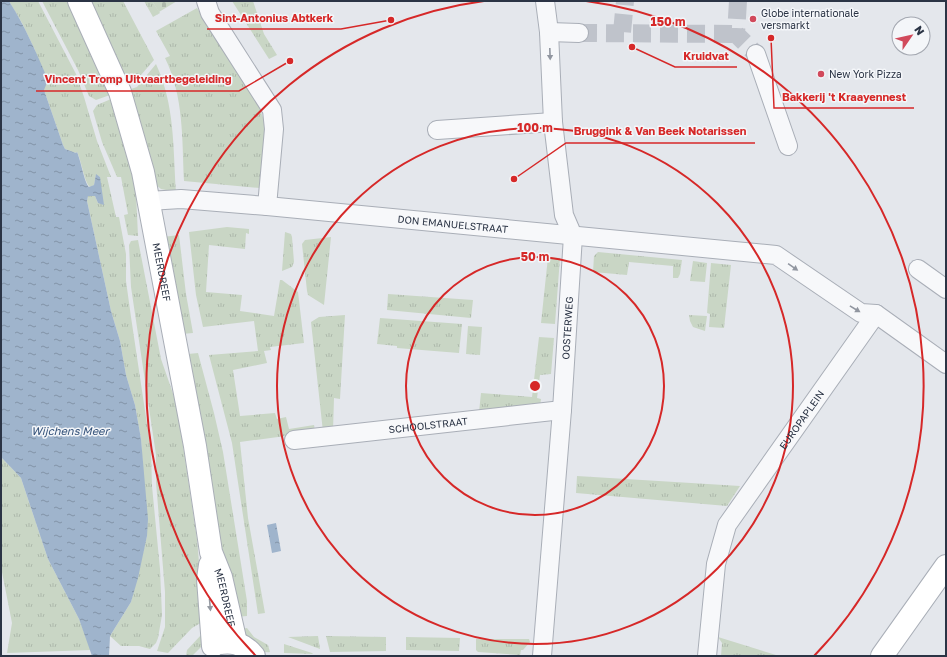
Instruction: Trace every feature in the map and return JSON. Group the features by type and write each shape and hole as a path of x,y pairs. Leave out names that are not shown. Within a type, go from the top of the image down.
{"street":[{"name":"MEERDREEF","path":"78,1 120,92 142,166 195,446 211,552 254,653"},
{"path":"206,1 214,19 272,110 274,129 267,206"},
{"name":"OOSTERWEG","path":"542,656 562,410 573,236 564,215 553,122 549,32 544,1"},
{"path":"549,32 579,33"},
{"path":"756,54 788,146"},
{"path":"437,130 553,122"},
{"name":"DON EMANUELSTRAAT","path":"148,201 181,199 267,206 776,255 861,313 876,314"},
{"path":"918,269 946,289"},
{"path":"876,314 946,364"},
{"name":"EUROPAPLEIN","path":"707,656 716,564 727,525 876,314"},
{"name":"SCHOOLSTRAAT","path":"294,440 562,410"},
{"name":"MEERDREEF","path":"207,651 208,579 211,552"},
{"path":"882,656 946,566"},
{"path":"207,651 225,642 254,653"}],"green space":[{"path":"9,1 38,1 76,74 97,141 111,177 107,177 116,217 119,217 126,254 126,281 151,451 152,486 160,569 162,615 158,638 156,643 150,649 139,646 121,646 110,636 131,602 147,536 141,439 135,405 126,375 120,341 111,311 87,201 88,196 95,196 98,203 100,177 96,175 94,185 90,187 86,181 77,152 76,153 65,149 44,90 35,50"},
{"path":"42,1 69,1 110,95 96,100 89,96 78,70"},
{"path":"89,1 123,1 154,60 134,83 126,86"},
{"path":"144,1 152,1 160,13 153,17"},
{"path":"152,1 177,1 159,12"},
{"path":"232,1 253,1 264,34 277,55 269,59"},
{"path":"197,8 257,101 266,126 260,188 184,181 179,103 176,88 165,58 170,56 156,31"},
{"path":"156,64 167,95 170,111 176,192 161,189 156,185 128,90 137,87"},
{"path":"111,99 132,171 136,193 138,236 128,235 124,215 128,214 121,177 117,177 102,142 93,111 97,105"},
{"path":"227,227 249,229 249,234 246,233 245,249 209,245 206,292 242,295 240,311 274,316 280,280 282,280 298,292 304,343 270,347 271,350 264,351 267,363 233,370 240,416 275,413 277,419 286,417 289,429 314,425 315,432 240,442 248,518 265,613 258,614 232,443 209,355 258,351 254,321 203,327 196,295 189,232"},
{"path":"285,232 291,234 292,237 294,262 292,267 282,271"},
{"path":"179,235 186,294 193,333 182,334 163,237"},
{"path":"331,237 324,305 308,295 302,244 305,240"},
{"path":"138,240 161,359 177,405 197,539 204,621 192,628 168,653 157,651 165,627 165,592 156,482 156,455 131,287 129,245 131,241"},
{"path":"598,252 682,260 680,274 678,278 673,278 673,266 629,262 627,275 593,272 594,256"},
{"path":"548,257 560,258 555,324 541,323"},
{"path":"693,261 707,263 705,282 690,281"},
{"path":"711,263 731,265 724,328 709,327 710,314 707,313"},
{"path":"388,294 473,300 471,318 387,310"},
{"path":"345,315 340,399 334,398 333,431 323,432 311,322 319,317"},
{"path":"689,315 707,316 705,331 693,327"},
{"path":"380,318 462,324 459,353 397,348 397,346 377,344"},
{"path":"468,326 482,327 480,355 466,354"},
{"path":"539,337 554,338 551,374 540,375 537,398 541,399 540,406 479,412 481,393 532,397"},
{"path":"198,353 223,452 247,601 247,616 236,617 224,566 188,354"},
{"path":"1,457 21,478 48,559 79,619 91,650 7,653 12,623 1,567"},
{"path":"577,476 740,486 727,506 576,493"},
{"path":"247,628 254,637 268,645 270,652 260,651 252,645 241,629"},
{"path":"202,634 204,644 192,656 186,656 187,650"},
{"path":"317,636 320,649 288,637"},
{"path":"326,636 386,637 386,651 330,652"},
{"path":"406,637 460,638 459,651 406,650"},
{"path":"718,637 776,655 721,656 722,643"},
{"path":"476,639 529,639 530,642 523,650 521,650 520,655 478,652 476,650"},
{"path":"284,644 312,653 313,654 284,653"}],"water":[{"name":"Wijchens Meer","path":"1,1 9,1 35,49 48,80 44,90 65,149 76,153 77,152 89,187 94,185 96,174 100,177 104,205 98,203 95,196 88,196 87,201 111,311 120,341 126,375 135,405 141,439 148,519 147,536 138,578 131,602 110,636 109,656 92,656 79,619 48,559 21,478 1,457"},
{"path":"276,523 281,551 272,553 267,525"}],"tunnel":[{"path":"622,32 625,1"},
{"path":"738,1 736,34 756,54"},
{"path":"579,33 736,34"}],"place":[{"name":"Globe internationale versmarkt","path":"753,19"},
{"name":"Sint-Antonius Abtkerk","path":"391,20"},
{"name":"Bakkerij 't Kraayennest","path":"771,38"},
{"name":"Kruidvat","path":"632,47"},
{"name":"Vincent Tromp Uitvaartbegeleiding","path":"290,61"},
{"name":"New York Pizza","path":"821,74"},
{"name":"Bruggink & Van Beek Notarissen","path":"514,179"}]}
